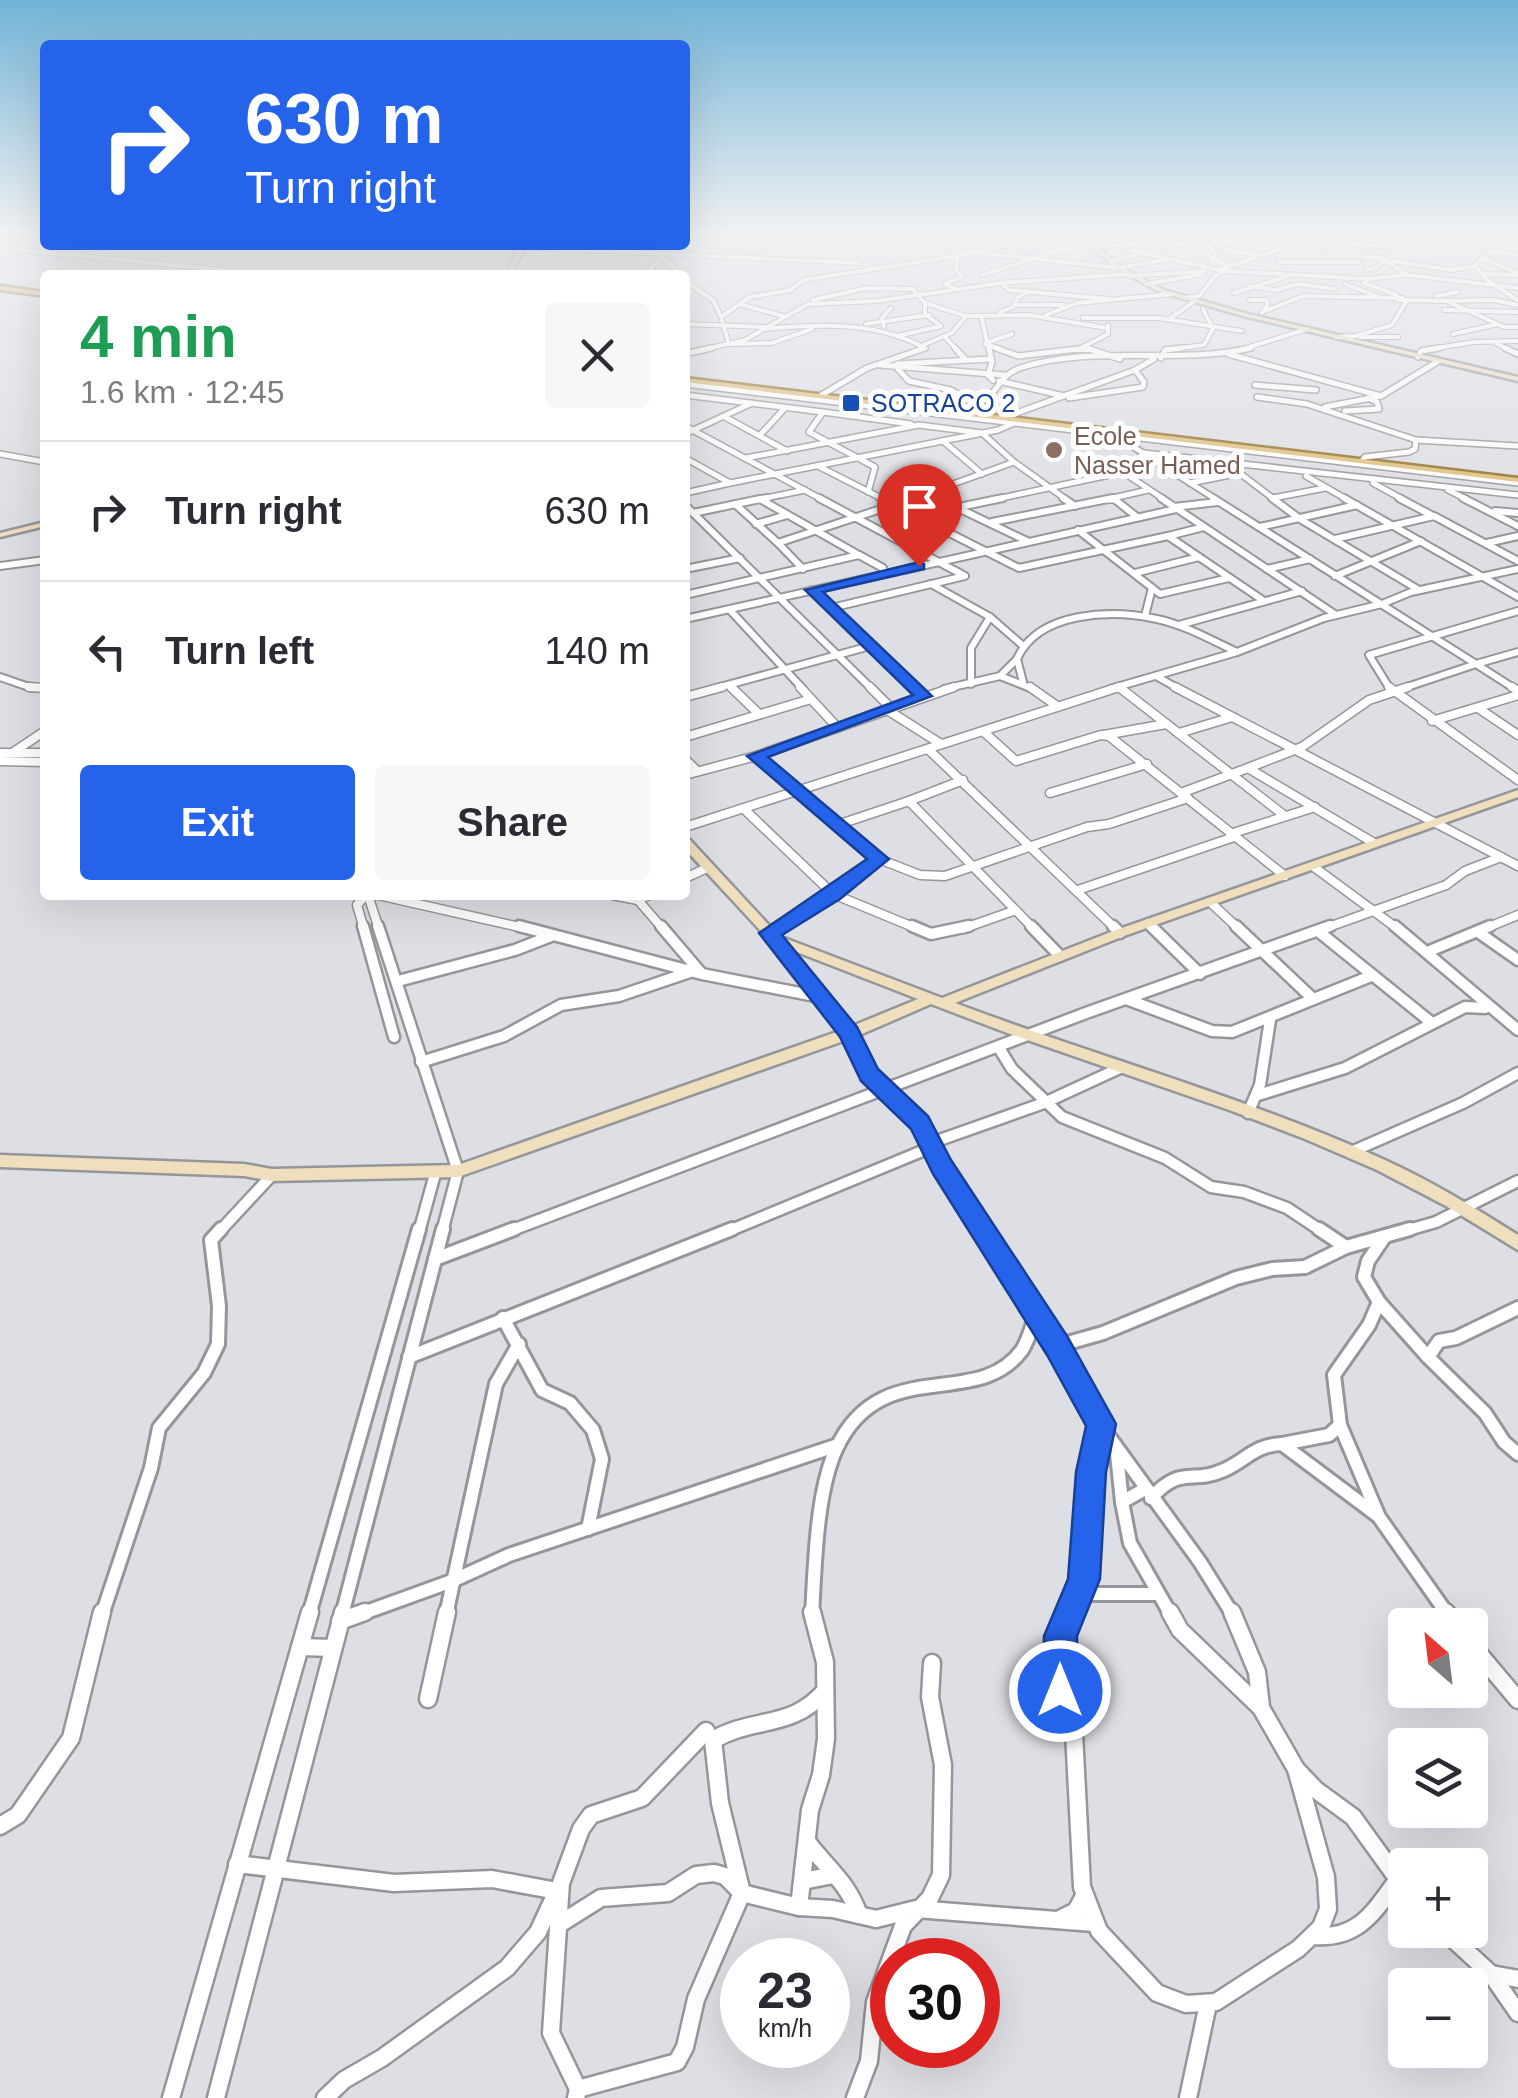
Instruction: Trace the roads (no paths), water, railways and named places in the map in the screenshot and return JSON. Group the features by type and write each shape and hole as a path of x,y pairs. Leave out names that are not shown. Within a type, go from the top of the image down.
{"main road":[{"path":"690,387 820,396 1518,481"}],"street":[{"path":"725,329 730,344"},
{"path":"690,353 745,340 763,329"},
{"path":"808,329 812,329"},
{"path":"730,344 763,343 812,329"},
{"path":"868,329 923,345 957,329"},
{"path":"885,329 886,333"},
{"path":"896,336 911,329"},
{"path":"983,329 991,359 989,373"},
{"path":"1081,348 1106,336 1107,329"},
{"path":"1212,329 1212,335"},
{"path":"1003,418 1106,377 1135,370 1166,350 1201,346 1212,335 1242,331 1229,329"},
{"path":"951,412 991,395 1000,380 1032,365 1222,352 1278,342 1306,329 1518,378"},
{"path":"1356,336 1379,329"},
{"path":"1336,337 1398,337 1391,329"},
{"path":"1453,334 1486,329"},
{"path":"985,344 1012,334"},
{"path":"944,336 966,359"},
{"path":"1496,343 1517,346"},
{"path":"1418,357 1431,348 1496,343 1517,346"},
{"path":"985,344 1018,356 1081,348 1100,350 1121,360"},
{"path":"820,396 882,365 922,351 923,345"},
{"path":"1059,350 1074,362"},
{"path":"1222,352 1302,382"},
{"path":"958,359 1000,380 1062,397 1142,387 1144,382 1135,370"},
{"path":"882,365 991,359"},
{"path":"1325,407 1381,396 1438,362"},
{"path":"882,365 989,373"},
{"path":"898,369 909,380 950,390 974,404"},
{"path":"1272,378 1286,374 1310,377 1381,396"},
{"path":"1290,387 1288,384 1310,377"},
{"path":"1307,404 1255,385 1316,390 1339,385"},
{"path":"690,387 1518,481"},
{"path":"690,388 750,403 982,433 1074,506"},
{"path":"1316,390 1312,400 1325,407 1416,440 1518,446"},
{"path":"690,433 767,394"},
{"path":"1257,397 1325,407 1379,409 1371,398 1352,396 1325,407"},
{"path":"761,434 785,408"},
{"path":"822,412 808,430 875,468 868,492"},
{"path":"725,417 787,451"},
{"path":"690,491 943,442 1015,421"},
{"path":"746,458 918,425"},
{"path":"690,429 965,576 832,608"},
{"path":"1118,436 1518,693"},
{"path":"1362,461 1365,457 1411,452 1416,440"},
{"path":"943,442 982,474"},
{"path":"1208,447 1300,519 1420,591"},
{"path":"0,454 40,461"},
{"path":"958,507 1123,472 1144,454 1518,495"},
{"path":"690,461 730,483"},
{"path":"778,543 1014,462"},
{"path":"818,466 1024,568 1204,527"},
{"path":"690,470 702,468"},
{"path":"1123,472 1336,615"},
{"path":"1299,472 1518,596"},
{"path":"1190,483 1240,473"},
{"path":"1369,480 1518,561"},
{"path":"1498,480 1504,493"},
{"path":"1444,487 1518,526"},
{"path":"1273,498 1326,488"},
{"path":"693,513 805,490"},
{"path":"990,522 1148,490"},
{"path":"928,493 1029,542"},
{"path":"1113,498 1137,516"},
{"path":"760,500 884,568 885,574"},
{"path":"690,619 1137,516 1218,502"},
{"path":"736,504 803,569"},
{"path":"1259,527 1356,505"},
{"path":"690,510 891,710 929,740 942,744"},
{"path":"1489,511 1518,513"},
{"path":"756,524 787,514"},
{"path":"1334,540 1434,516"},
{"path":"0,533 40,523"},
{"path":"1078,530 1152,588 1168,594 1229,578"},
{"path":"1168,536 1264,601"},
{"path":"1486,544 1518,536"},
{"path":"1335,576 1421,542"},
{"path":"690,594 859,554"},
{"path":"1135,573 1199,557"},
{"path":"690,569 740,558"},
{"path":"1267,569 1310,560"},
{"path":"0,566 40,561"},
{"path":"690,825 1237,652 1336,615 1518,569"},
{"path":"931,584 990,617 1021,644"},
{"path":"1144,616 1152,588"},
{"path":"812,590 924,696"},
{"path":"1178,625 1302,592"},
{"path":"730,610 838,728"},
{"path":"1518,612 1370,654 1392,692 1518,780"},
{"path":"1023,682 1017,659 1021,644 1034,633 1067,621 1144,616 1178,625 1237,652"},
{"path":"971,684 968,645 990,617"},
{"path":"690,696 870,646"},
{"path":"756,756 879,859 932,878 973,868 1184,795 1294,750 1360,704 1518,652"},
{"path":"690,773 756,756 924,696 1000,676 1017,659"},
{"path":"1156,675 1229,718 1518,866"},
{"path":"1000,676 1023,682 1057,706"},
{"path":"0,677 40,688"},
{"path":"729,685 759,714"},
{"path":"1119,688 1285,816"},
{"path":"1432,720 1518,693"},
{"path":"690,735 811,700"},
{"path":"1478,708 1518,734"},
{"path":"1179,734 1229,718"},
{"path":"984,732 1016,761 1103,735 1168,724"},
{"path":"0,757 40,734"},
{"path":"1103,735 1147,764 1285,876"},
{"path":"928,749 1120,933"},
{"path":"12,753 40,754"},
{"path":"0,757 40,761"},
{"path":"1050,793 1147,764"},
{"path":"690,765 696,771"},
{"path":"1248,768 1374,843"},
{"path":"840,824 963,780"},
{"path":"0,1161 244,1170 272,1176 458,1171 1518,793"},
{"path":"909,802 1060,956"},
{"path":"744,808 833,894 931,934 1014,911"},
{"path":"1078,890 1315,808"},
{"path":"690,848 772,936 822,997 850,1033 862,1064 884,1091 911,1112 1057,1346 1117,1452 1244,1627 1258,1672 1262,1708"},
{"path":"435,1259 1126,999 1446,885 1465,870 1501,857"},
{"path":"772,936 879,859"},
{"path":"1314,866 1427,952 1518,1030"},
{"path":"690,876 707,868"},
{"path":"362,900 357,905 394,1038"},
{"path":"216,2098 458,1171 369,900"},
{"path":"404,900 697,972 822,997"},
{"path":"456,900 460,911"},
{"path":"638,900 697,972"},
{"path":"1210,902 1311,997"},
{"path":"1427,952 1518,914"},
{"path":"1148,924 1200,974"},
{"path":"1318,931 1432,1023"},
{"path":"1478,932 1518,960"},
{"path":"398,981 552,936"},
{"path":"772,936 936,1001 1352,1152 1466,1208 1518,1243"},
{"path":"1248,957 1250,939"},
{"path":"1449,944 1449,972"},
{"path":"421,1062 504,1036 561,1005 619,996 697,972"},
{"path":"1126,999 1222,1033 1270,1020 1311,997 1371,976"},
{"path":"1467,988 1471,1000 1468,1006"},
{"path":"1258,1095 1345,1068 1468,1006 1491,1010"},
{"path":"1248,1114 1258,1095 1270,1020"},
{"path":"999,1048 1044,1103 1062,1118 1165,1158 1211,1187 1244,1192 1287,1208 1346,1247"},
{"path":"409,1357 820,1196 1122,1067"},
{"path":"1352,1152 1463,1103 1518,1073"},
{"path":"170,2098 435,1174"},
{"path":"0,1826 18,1815 71,1738 110,1580 150,1468 159,1428 204,1373 218,1344 219,1306 211,1240 272,1176"},
{"path":"1057,1346 1102,1334 1191,1294 1259,1271 1305,1268 1346,1247 1383,1239 1466,1208 1518,1182"},
{"path":"1383,1239 1368,1261 1364,1277 1379,1302 1485,1413 1504,1442 1518,1454"},
{"path":"1379,1302 1365,1337 1334,1375 1340,1425 1379,1517 1443,1608"},
{"path":"1428,1357 1439,1341 1456,1338 1518,1308"},
{"path":"799,1907 810,1810 821,1775 826,1739 823,1652 812,1614 826,1476 838,1446 860,1415 880,1399 911,1386 980,1379 998,1372 1022,1350 1036,1315"},
{"path":"503,1318 542,1390 570,1403 594,1430 602,1459 588,1528"},
{"path":"428,1699 496,1384 519,1344"},
{"path":"1101,1424 1091,1472 1080,1594 1060,1636 1059,1687 1074,1732 1072,1764 1084,1896 1094,1924 1142,1981 1162,1997 1190,2005 1208,2004 1314,1936 1328,1911 1328,1888 1296,1769 1262,1708 1239,1682 1189,1642 1156,1594 1130,1543 1117,1452"},
{"path":"1122,1502 1148,1493 1173,1477 1220,1472 1243,1453 1261,1445 1329,1435 1340,1425"},
{"path":"1282,1444 1379,1517"},
{"path":"340,1621 509,1555 838,1446"},
{"path":"1080,1594 1156,1594"},
{"path":"300,1646 333,1648"},
{"path":"856,2098 869,2061 875,2002 883,1977 903,1926 930,1898 941,1875 944,1765 930,1697 932,1663"},
{"path":"1488,1664 1518,1700"},
{"path":"559,1887 551,2033 578,2094 677,2062 713,1954 742,1893 720,1803 713,1740 726,1730 744,1725 792,1720 816,1704 826,1690"},
{"path":"326,2098 336,2084 380,2059 456,2001 520,1960 535,1939 581,1829 592,1814 642,1798 706,1731"},
{"path":"1296,1769 1316,1790 1353,1817 1388,1866"},
{"path":"808,1843 850,1888 858,1915"},
{"path":"238,1864 394,1883 492,1880 559,1887"},
{"path":"803,1881 833,1874"},
{"path":"558,1925 601,1898 668,1893 696,1875 724,1876 742,1893 876,1920 916,1909 1094,1924"},
{"path":"1057,1920 1076,1911 1084,1896"},
{"path":"1314,1936 1332,1938 1355,1931 1388,1899"},
{"path":"1463,1948 1491,1974 1518,2013"},
{"path":"1491,1974 1518,1979"},
{"path":"1188,2098 1208,2004"}],"place":[{"name":"SOTRACO 2","path":"851,403"},
{"name":"Ecole Nasser Hamed","path":"1054,450"}]}
